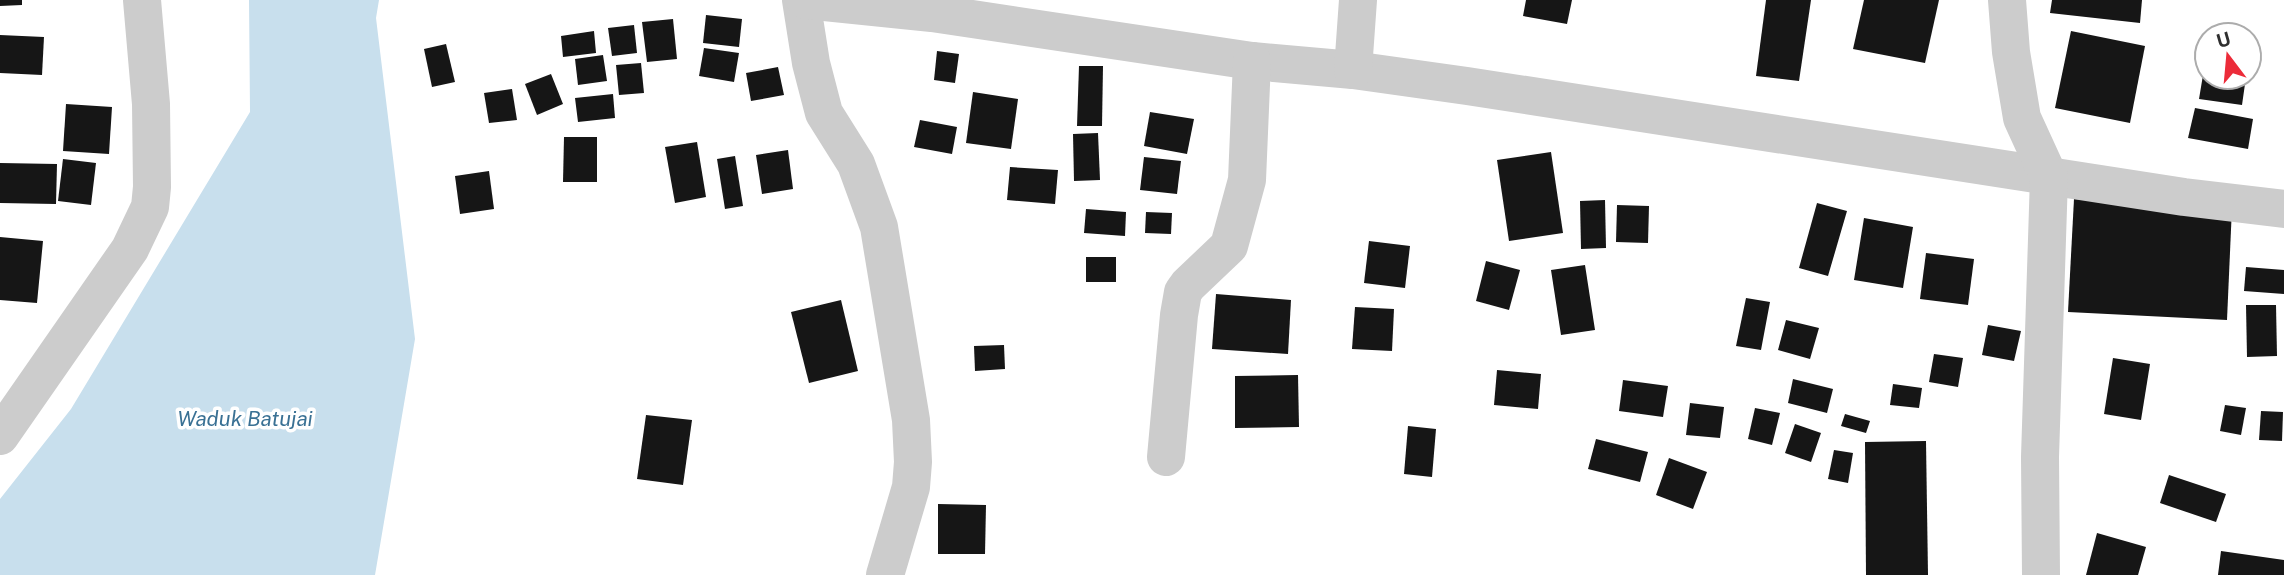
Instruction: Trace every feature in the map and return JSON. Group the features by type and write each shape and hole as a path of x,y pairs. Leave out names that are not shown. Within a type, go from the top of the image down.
{"street":[{"path":"0,436 130,249 150,207 151,104 142,0"},
{"path":"885,575 911,487 911,420 879,227 856,164 824,113 811,64 803,0 932,13 1252,61 1353,70 2049,177 2284,209"},
{"path":"1353,70 1358,0"},
{"path":"2007,0 2011,52 2022,118 2049,177 2039,457 2042,575"},
{"path":"1166,457 1183,292 1229,246 1247,180 1252,61"}],"water":[{"name":"Waduk Batujai","path":"249,0 379,0 376,18 415,339 375,575 0,575 0,499 71,409 250,112"}],"building":[{"path":"0,0 22,0 22,5 0,6"},
{"path":"1526,0 1572,0 1567,24 1523,16"},
{"path":"1766,0 1811,0 1799,81 1756,76"},
{"path":"1864,0 1939,0 1925,63 1853,49"},
{"path":"2052,0 2142,0 2140,23 2050,13"},
{"path":"706,15 742,19 739,47 703,43"},
{"path":"673,19 677,59 647,62 642,22"},
{"path":"634,25 637,53 612,56 608,28"},
{"path":"594,31 596,53 563,57 561,36"},
{"path":"2071,31 2145,46 2130,123 2055,108"},
{"path":"0,35 44,37 42,75 0,73"},
{"path":"446,44 455,82 432,87 424,49"},
{"path":"704,48 739,53 734,82 699,76"},
{"path":"937,51 959,54 955,83 934,80"},
{"path":"603,55 607,81 578,85 575,59"},
{"path":"641,63 644,93 619,95 616,65"},
{"path":"1079,66 1103,66 1102,126 1077,126"},
{"path":"778,67 784,95 751,101 746,73"},
{"path":"551,74 563,104 537,115 525,84"},
{"path":"512,89 517,120 489,123 484,93"},
{"path":"2200,91 2244,91 2242,105 2199,99"},
{"path":"973,92 1018,99 1011,149 966,143"},
{"path":"613,94 615,118 578,122 575,98"},
{"path":"66,104 112,107 109,154 63,151"},
{"path":"2195,108 2253,119 2248,149 2188,138"},
{"path":"1150,112 1194,119 1187,154 1144,146"},
{"path":"920,120 957,127 952,154 914,147"},
{"path":"1098,133 1100,180 1074,181 1073,134"},
{"path":"564,137 597,137 597,182 563,182"},
{"path":"697,142 706,197 675,203 665,147"},
{"path":"788,150 793,189 762,194 756,155"},
{"path":"1551,152 1563,233 1509,241 1497,160"},
{"path":"735,156 743,206 725,209 717,159"},
{"path":"1144,157 1181,161 1177,194 1140,190"},
{"path":"63,159 96,163 91,205 58,201"},
{"path":"0,163 57,164 56,204 0,203"},
{"path":"1010,167 1058,170 1055,204 1007,200"},
{"path":"489,171 494,209 460,214 455,176"},
{"path":"2074,199 2232,207 2227,320 2068,312"},
{"path":"1605,200 1606,248 1581,249 1580,201"},
{"path":"1817,203 1847,211 1828,276 1799,268"},
{"path":"1617,205 1649,206 1648,243 1616,242"},
{"path":"1086,209 1126,212 1125,236 1084,233"},
{"path":"1146,212 1172,213 1171,234 1145,233"},
{"path":"1864,218 1913,227 1903,288 1854,280"},
{"path":"0,237 43,241 37,303 0,300"},
{"path":"1369,241 1410,246 1405,288 1364,283"},
{"path":"1926,253 1974,259 1968,305 1920,299"},
{"path":"1086,257 1116,257 1116,282 1086,282"},
{"path":"1486,261 1520,270 1509,310 1476,301"},
{"path":"1585,265 1595,330 1561,335 1551,270"},
{"path":"2246,267 2284,270 2284,294 2244,291"},
{"path":"1216,294 1291,300 1288,354 1212,349"},
{"path":"1746,298 1770,302 1761,350 1736,346"},
{"path":"841,300 858,371 809,383 791,312"},
{"path":"2246,305 2276,305 2277,356 2247,357"},
{"path":"1355,307 1394,309 1392,351 1352,349"},
{"path":"1786,320 1819,328 1810,359 1778,350"},
{"path":"1988,325 2021,331 2014,361 1982,355"},
{"path":"1004,345 1005,369 975,371 974,346"},
{"path":"1934,354 1963,358 1958,387 1929,382"},
{"path":"2113,358 2150,364 2141,420 2104,414"},
{"path":"1497,370 1541,374 1538,409 1494,405"},
{"path":"1298,375 1299,427 1235,428 1235,376"},
{"path":"1793,379 1833,389 1827,413 1788,403"},
{"path":"1623,380 1668,386 1663,417 1619,411"},
{"path":"1893,384 1922,388 1919,408 1890,405"},
{"path":"1690,403 1724,407 1720,438 1686,435"},
{"path":"2225,405 2246,408 2241,435 2220,431"},
{"path":"1755,408 1780,413 1772,445 1748,439"},
{"path":"2261,411 2283,412 2282,441 2259,440"},
{"path":"1845,414 1870,421 1866,433 1841,426"},
{"path":"646,415 692,420 683,485 637,479"},
{"path":"1795,424 1821,433 1811,462 1785,453"},
{"path":"1408,426 1436,429 1432,477 1404,474"},
{"path":"1596,439 1648,452 1640,482 1588,469"},
{"path":"1926,441 1928,575 1866,575 1865,442"},
{"path":"1834,450 1853,453 1848,483 1828,479"},
{"path":"1669,458 1707,472 1693,509 1656,495"},
{"path":"2169,475 2226,494 2216,522 2160,503"},
{"path":"938,504 986,505 985,554 938,554"},
{"path":"2097,533 2146,547 2138,575 2086,575"},
{"path":"2221,551 2284,560 2284,575 2218,575"}]}
